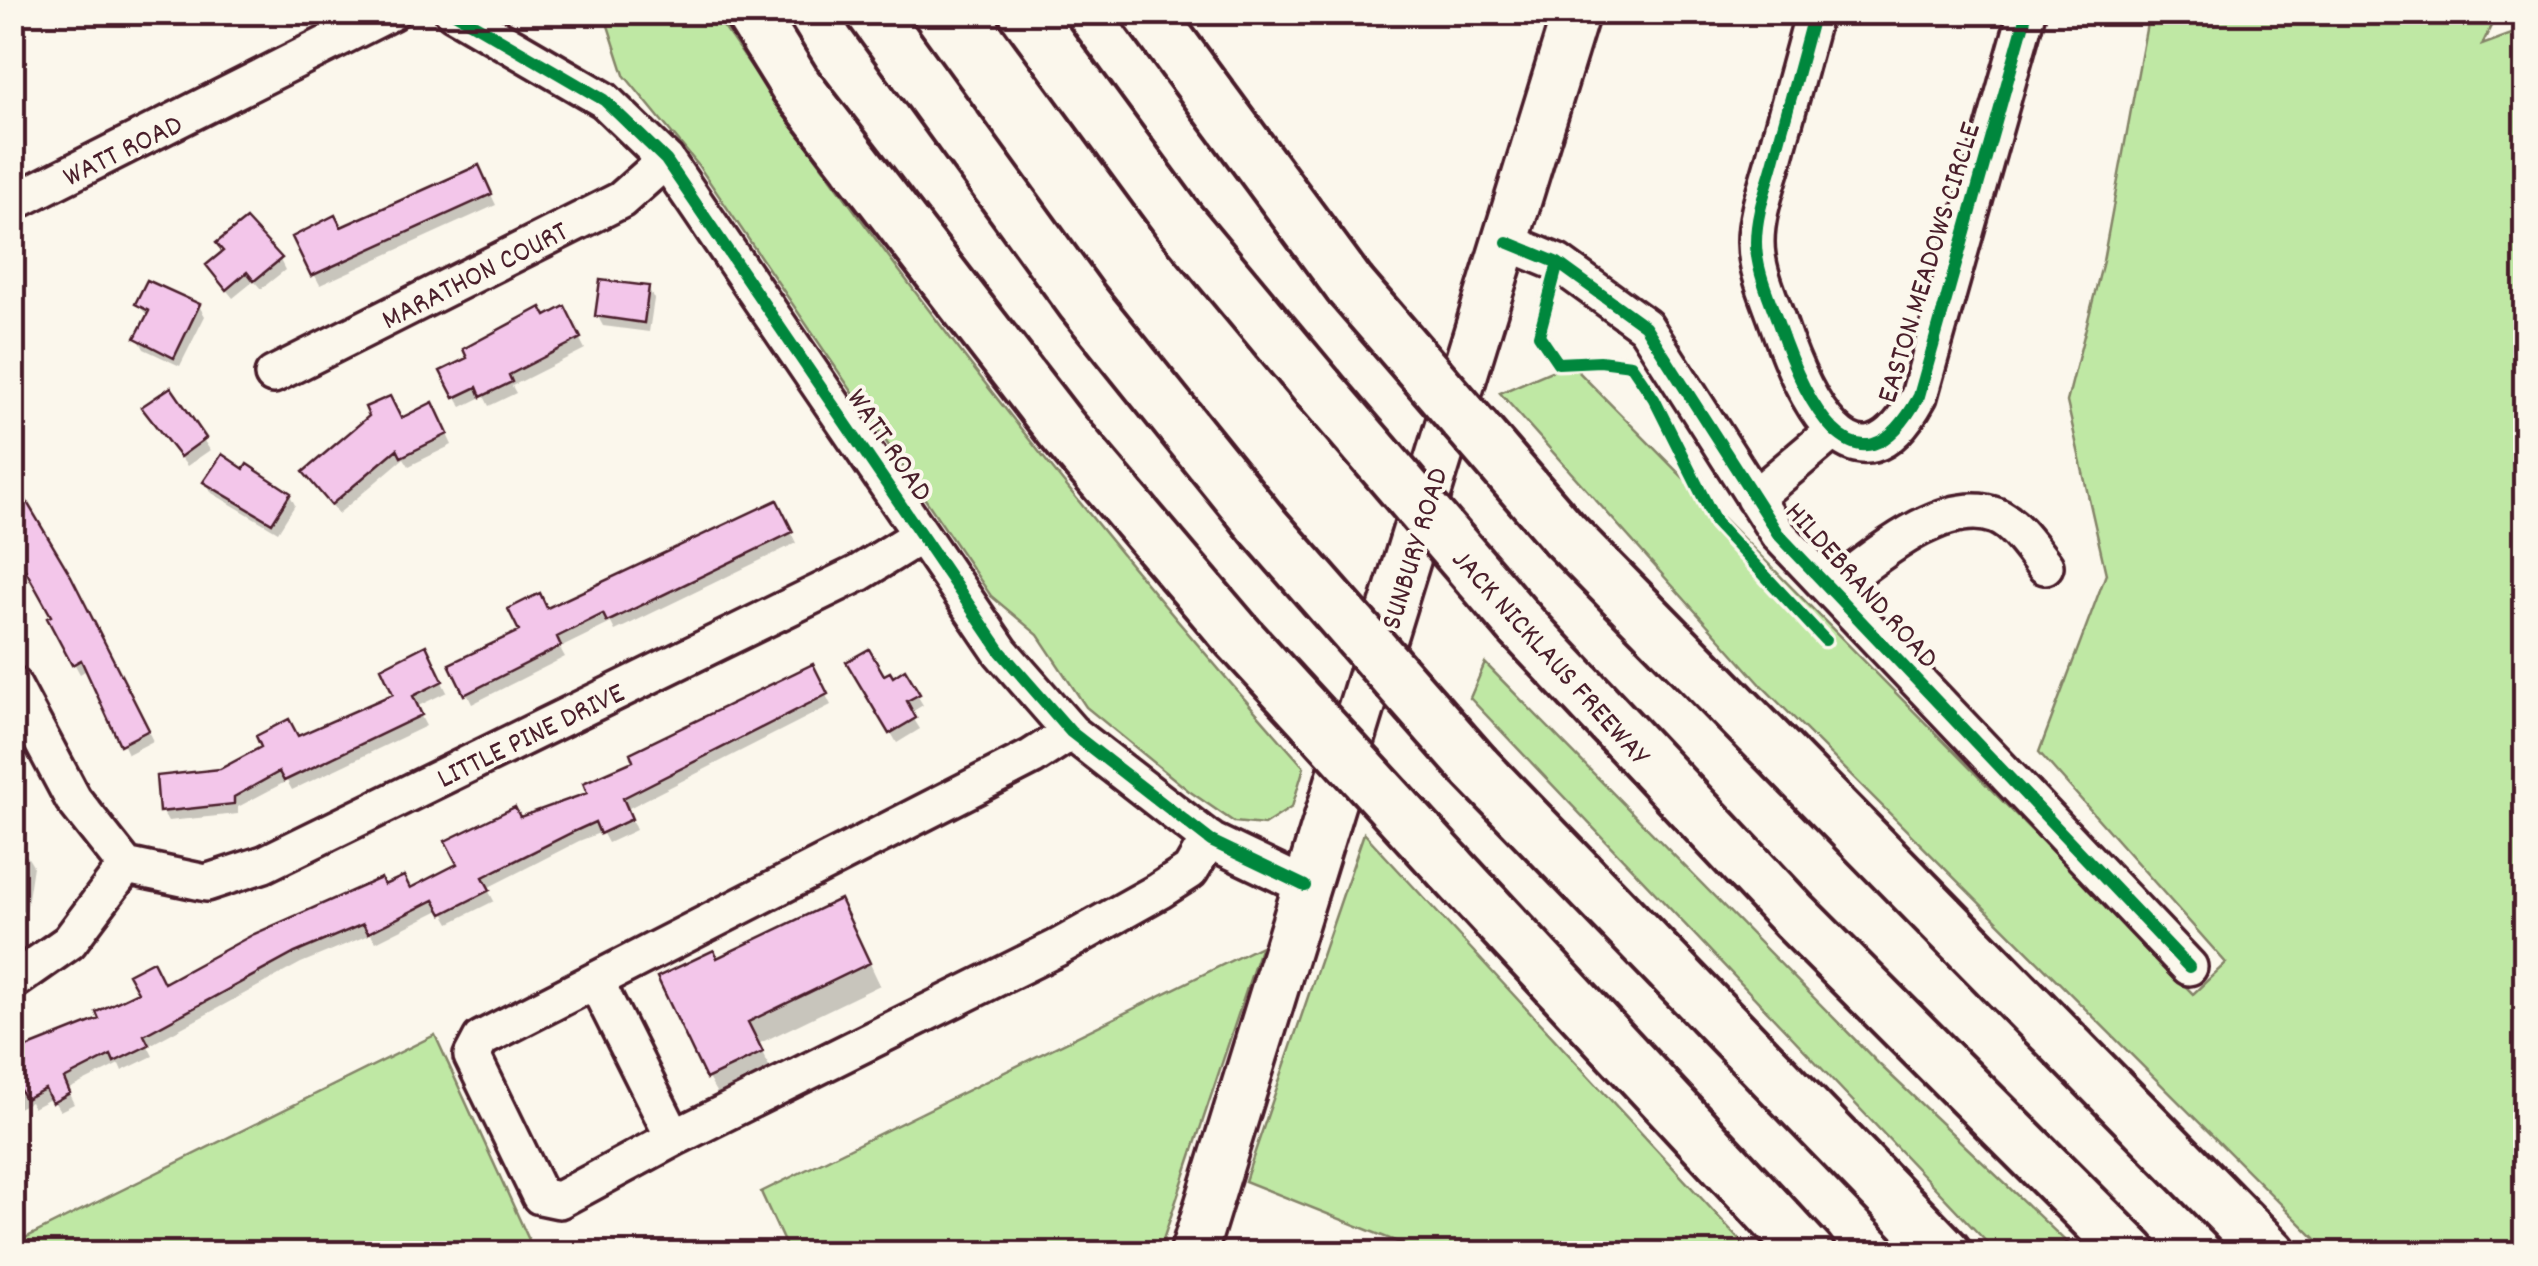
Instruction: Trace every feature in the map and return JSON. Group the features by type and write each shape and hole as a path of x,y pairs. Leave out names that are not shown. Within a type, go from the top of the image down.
{"highway":[{"path":"750,12 796,86 1061,429 1237,636 1810,1254"},
{"path":"872,12 1082,301 1264,527 1474,767 1946,1254"},
{"name":"JACK NICKLAUS FREEWAY","path":"1026,12 1178,220 1520,624 1794,916 2132,1254"},
{"path":"1148,12 1350,286 1564,534 2270,1254"}],"main road":[{"name":"SUNBURY ROAD","path":"1192,1254 1304,886 1378,665 1576,12"}],"street":[{"name":"WATT ROAD","path":"12,203 391,12"},
{"name":"WATT ROAD","path":"454,12 604,100 666,160 1001,652 1071,732 1209,839 1304,886"},
{"path":"1754,498 1832,432 1792,364 1758,261 1756,240 1814,12"},
{"name":"EASTON MEADOWS CIRCLE","path":"1832,432 1847,443 1883,440 1905,422 1920,396 2027,12"},
{"name":"MARATHON COURT","path":"273,375 620,200 666,160"},
{"name":"HILDEBRAND ROAD","path":"1507,242 1558,263 1645,326 1778,534 2189,968"},
{"path":"1831,590 1929,524 1971,510 1999,517 2045,566"},
{"name":"LITTLE PINE DRIVE","path":"126,866 206,883 264,864 858,573 921,535"},
{"path":"12,684 74,799 126,866 69,942 12,982"},
{"path":"1071,732 1032,758 481,1039 472,1056 540,1196 559,1200 674,1138 1057,948 1190,871 1209,839"},
{"path":"596,982 674,1138"}],"green space":[{"path":"604,13 714,13 853,208 997,399 1148,585 1304,767 1292,807 1264,825 1234,822 1189,791 1086,707 1038,635 991,596 698,165 624,75"},
{"path":"2149,13 2497,13 2482,45 2525,29 2525,1253 2330,1253 1763,687 1500,393 1570,363 2193,994 2226,963 2039,752 2106,574 2067,402 2103,261"},
{"path":"1485,663 1879,1064 2078,1253 1997,1253 1470,698"},
{"path":"1364,833 1752,1253 1425,1253 1245,1181"},
{"path":"1261,946 1159,1252 789,1253 761,1192"},
{"path":"435,1035 535,1253 13,1253 13,1244"}],"building":[{"path":"479,165 492,194 311,276 292,237 335,215 341,227"},
{"path":"246,219 282,258 254,281 247,272 226,290 206,265 223,251 216,243"},
{"path":"147,280 200,304 174,358 135,338 149,311 135,304"},
{"path":"600,280 649,286 644,323 595,316"},
{"path":"565,306 581,338 509,375 512,382 481,397 477,387 454,398 440,371 467,358 463,349 541,307 546,316"},
{"path":"171,387 206,438 180,457 141,407"},
{"path":"390,396 401,418 433,402 448,434 401,457 397,449 331,505 303,472 369,416 365,407"},
{"path":"222,454 244,469 247,464 291,493 272,523 203,482"},
{"path":"12,477 71,576 149,730 120,745 81,660 72,665 47,618 51,616 12,546"},
{"path":"777,500 793,532 607,622 603,614 557,637 561,646 464,695 449,664 519,631 508,609 540,593 547,608"},
{"path":"426,645 443,681 413,696 422,715 284,781 279,772 234,797 234,804 159,812 156,776 220,769 261,747 256,736 289,719 298,736 393,694 381,668"},
{"path":"869,649 884,675 890,672 893,677 905,669 920,694 907,701 916,718 889,734 846,662"},
{"path":"813,664 828,694 623,798 632,819 600,834 595,822 483,877 490,890 442,914 434,900 368,933 363,924 295,953 144,1035 149,1045 114,1062 111,1055 64,1079 70,1093 52,1103 45,1089 25,1099 12,1075 12,1063 25,1057 21,1050 99,1019 96,1012 138,992 128,974 153,961 164,983 254,934 381,878 384,885 404,876 410,888 457,864 445,841 515,807 520,817 587,793 583,783 633,761 630,753"},
{"path":"840,899 870,963 748,1022 763,1052 706,1079 657,977 714,950 717,958"}],"cycle path":[{"path":"453,12 604,100 666,160 1001,652 1071,732 1211,841 1305,886"},
{"path":"1814,12 1760,211 1756,232 1758,263 1788,350 1816,407 1833,429 1852,443 1873,444 1896,430 1919,396 2027,12"},
{"path":"1507,242 1558,263 1645,326 1778,534 2189,967"},
{"path":"1558,263 1539,335 1558,363 1600,361 1631,365 1654,399 1716,523 1825,640"}]}
